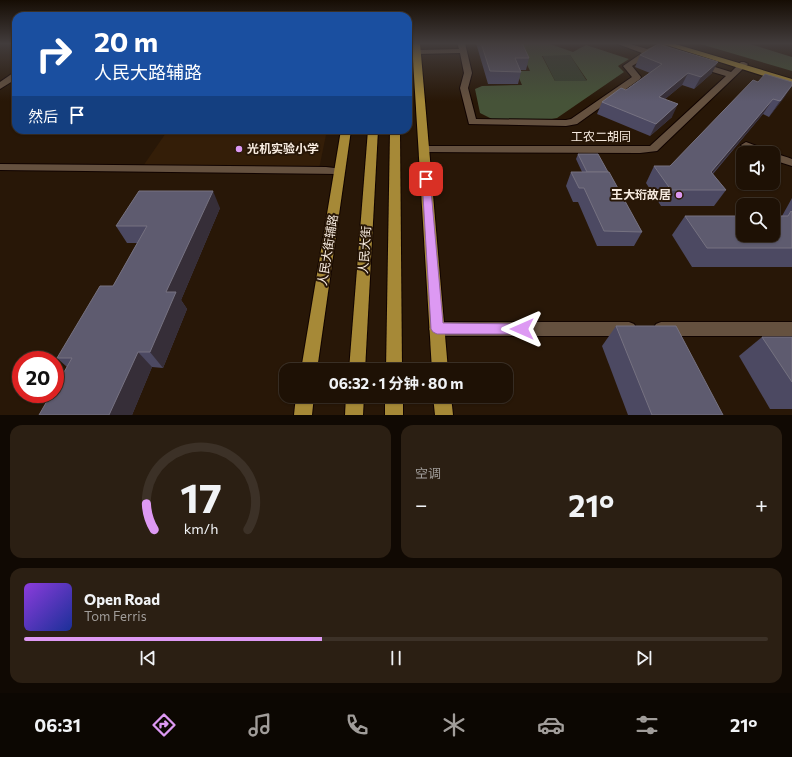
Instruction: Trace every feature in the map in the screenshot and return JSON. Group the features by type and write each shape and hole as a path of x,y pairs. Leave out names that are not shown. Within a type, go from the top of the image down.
{"main road":[{"path":"417,62 439,363"},
{"path":"734,62 792,78"},
{"path":"735,62 792,82"},
{"name":"人民大街辅路","path":"310,363 345,134"},
{"name":"人民大街","path":"357,363 374,134"},
{"path":"394,363 395,134"},
{"path":"302,415 304,403"},
{"path":"354,415 355,403"},
{"path":"394,403 394,415"},
{"path":"443,403 444,415"}],"street":[{"path":"466,62 468,73 464,88 472,122 566,123 574,122 637,77 627,66 633,62"},
{"path":"689,62 732,75"},
{"name":"工农二胡同","path":"424,149 640,150 653,148 657,146 743,65"},
{"path":"0,86 12,78"},
{"path":"780,159 792,163"},
{"path":"0,167 340,171"},
{"path":"437,329 792,329"}],"shaded area":[{"name":"光机实验小学","path":"165,134 326,134 319,169 141,169"}],"green space":[{"path":"526,62 545,62 555,81 586,81 587,80 575,62 624,62 618,66 624,72 557,118 547,120 492,119 480,113 475,89 482,86 522,85 516,71 530,71"},
{"path":"546,62 575,62 587,81 555,81"},
{"path":"763,62 792,62 792,71"}],"building":[{"path":"487,62 517,62 521,72 490,71"},
{"path":"658,62 718,62 701,77 688,73 659,97 678,104 656,124 602,102 621,88 626,90 662,64"},
{"path":"765,74 792,82 792,85 780,101 773,99 711,172 726,190 671,190 654,166 670,166 753,80 758,82"},
{"path":"578,154 598,154 608,172 587,172"},
{"path":"571,172 609,172 642,232 604,231 584,188 579,188"},
{"path":"139,191 213,191 166,292 176,292 150,352 138,352 109,415 39,415 46,403 64,403 64,372 72,358 64,358 64,351 61,351 100,286 113,286 147,226 116,226"},
{"path":"791,211 792,248 707,248 685,216 736,216 736,242 780,242 780,216 788,216"},
{"path":"616,326 676,326 723,415 652,415"},
{"path":"762,337 792,337 792,382"}],"place":[{"name":"光机实验小学","path":"239,149"},
{"name":"王大珩故居","path":"679,195"}],"route":[{"path":"426,179 437,329 522,329"}]}
